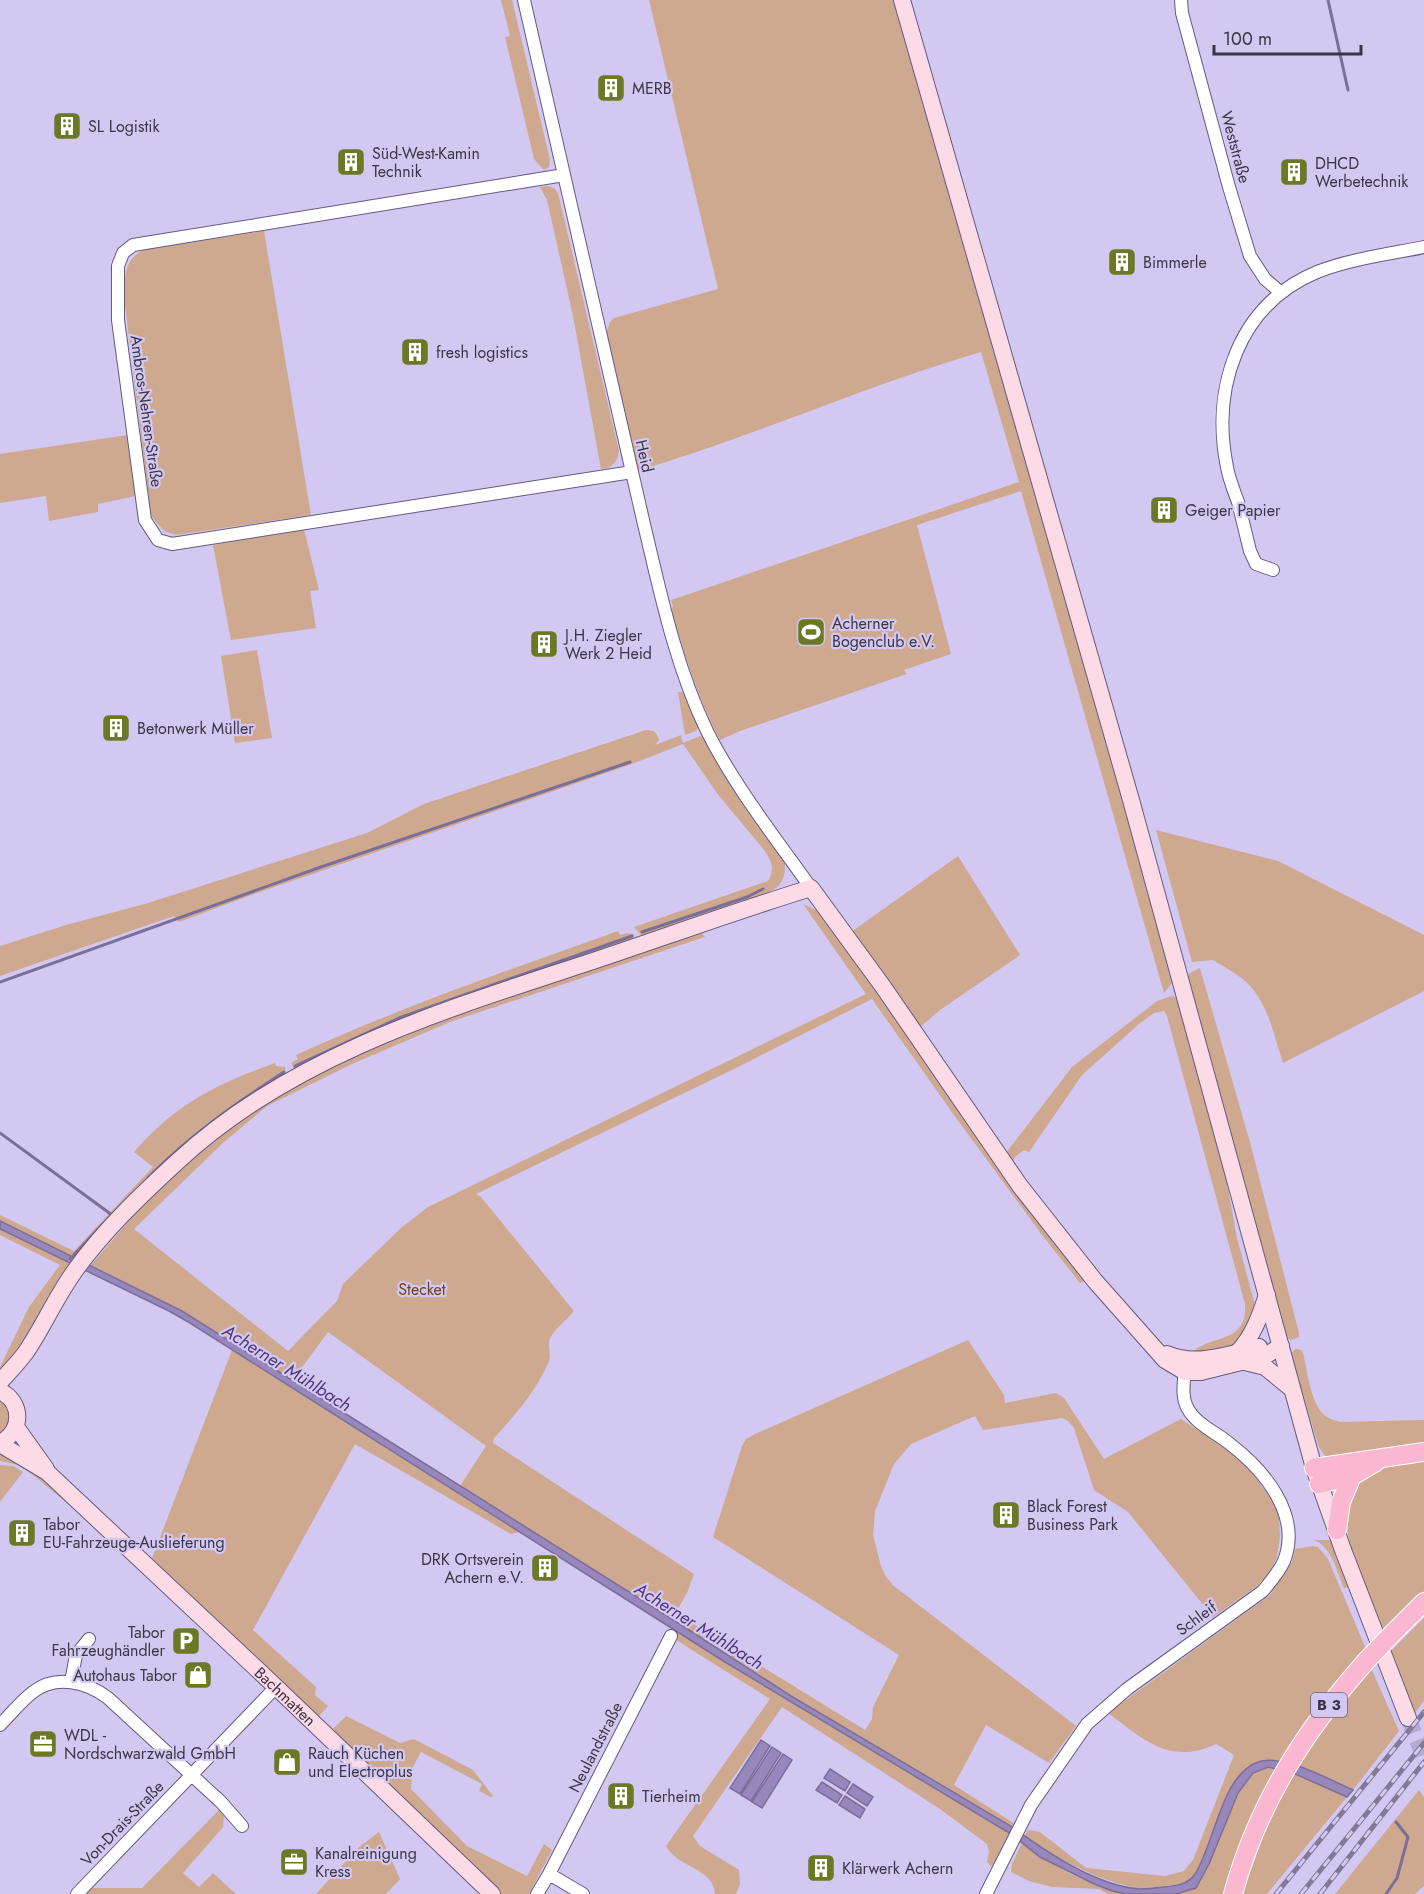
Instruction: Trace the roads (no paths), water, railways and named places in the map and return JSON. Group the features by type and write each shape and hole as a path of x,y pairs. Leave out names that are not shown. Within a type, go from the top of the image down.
{"main road":[{"path":"1317,1476 1382,1459 1424,1452"},
{"path":"1317,1476 1352,1476 1382,1459"},
{"path":"1337,1530 1341,1502 1352,1476"},
{"name":"B 3","path":"1233,1894 1256,1828 1295,1753 1333,1698 1424,1602"}],"street":[{"name":"Heid","path":"524,0 632,472 675,647 707,730 745,794 811,888"},
{"path":"902,0 1128,789 1317,1476 1408,1718"},
{"name":"Weststraße","path":"1181,0 1182,13 1250,256 1265,279 1280,292"},
{"name":"Ambros-Nehren-Straße","path":"564,176 134,245 123,254 118,266 118,320 146,520 158,540 172,544 632,472"},
{"path":"1273,570 1256,564 1250,551 1227,468 1223,420 1225,392 1234,354 1251,325 1280,292 1318,272 1424,247"},
{"path":"48,1472 0,1443 8,1438 16,1427 18,1414 7,1397 25,1353 73,1273 90,1252 180,1159 225,1121 324,1061 376,1038 531,981 811,888 884,988 1020,1186 1095,1281 1165,1360 1185,1366 1200,1360 1241,1357 1264,1346 1281,1346"},
{"path":"1241,1357 1267,1295"},
{"path":"0,1382 25,1353"},
{"path":"1241,1357 1265,1367 1293,1389"},
{"name":"Schleif","path":"986,1894 1031,1805 1087,1724 1127,1689 1263,1591 1276,1576 1284,1560 1287,1527 1283,1507 1259,1470 1232,1444 1196,1419 1188,1410 1184,1398 1185,1366"},
{"path":"16,1427 48,1472"},
{"name":"Bachmatten","path":"48,1472 492,1894"},
{"name":"Neulandstraße","path":"537,1894 670,1636"},
{"path":"71,1682 76,1655 89,1639"},
{"path":"0,1725 42,1686 56,1682 71,1682 90,1687 106,1696 221,1802 242,1826"},
{"name":"Von-Drais-Straße","path":"77,1894 276,1687"},
{"path":"549,1874 583,1894"}],"waterway":[{"path":"1328,0 1348,90"},
{"path":"0,982 321,867 630,762"},
{"path":"642,932 747,897 763,889"},
{"path":"295,1066 399,1018 632,936"},
{"path":"148,1178 213,1121 284,1072"},
{"path":"0,1133 112,1215"},
{"path":"70,1259 102,1225"},
{"name":"Acherner Mühlbach","path":"1386,1894 1397,1878 1408,1837 1396,1822"}],"tunnel":[{"path":"1408,1718 1424,1757"}],"railway":[{"path":"1276,1894 1424,1712"},
{"path":"1301,1894 1424,1743"},
{"path":"1320,1894 1424,1762"}],"place":[{"name":"MERB","path":"611,88"},
{"name":"SL Logistik","path":"67,126"},
{"name":"Süd-West-Kamin Technik","path":"351,162"},
{"name":"DHCD Werbetechnik","path":"1294,172"},
{"name":"Bimmerle","path":"1122,262"},
{"name":"fresh logistics","path":"415,352"},
{"name":"Geiger Papier","path":"1164,510"},
{"name":"Acherner Bogenclub e.V.","path":"811,632"},
{"name":"J.H. Ziegler Werk 2 Heid","path":"544,644"},
{"name":"Betonwerk Müller","path":"116,728"},
{"name":"Black Forest Business Park","path":"1006,1515"},
{"name":"Tabor EU-Fahrzeuge-Auslieferung","path":"22,1533"},
{"name":"DRK Ortsverein Achern e.V.","path":"545,1568"},
{"name":"Tabor Fahrzeughändler","path":"186,1641"},
{"name":"Autohaus Tabor","path":"198,1675"},
{"name":"WDL - Nordschwarzwald GmbH","path":"43,1744"},
{"name":"Rauch Küchen und Electroplus","path":"287,1762"},
{"name":"Tierheim","path":"621,1796"},
{"name":"Kanalreinigung Kress","path":"294,1862"},
{"name":"Klärwerk Achern","path":"821,1868"}],"park label":[{"name":"Stecket","path":"422,1289"}]}
